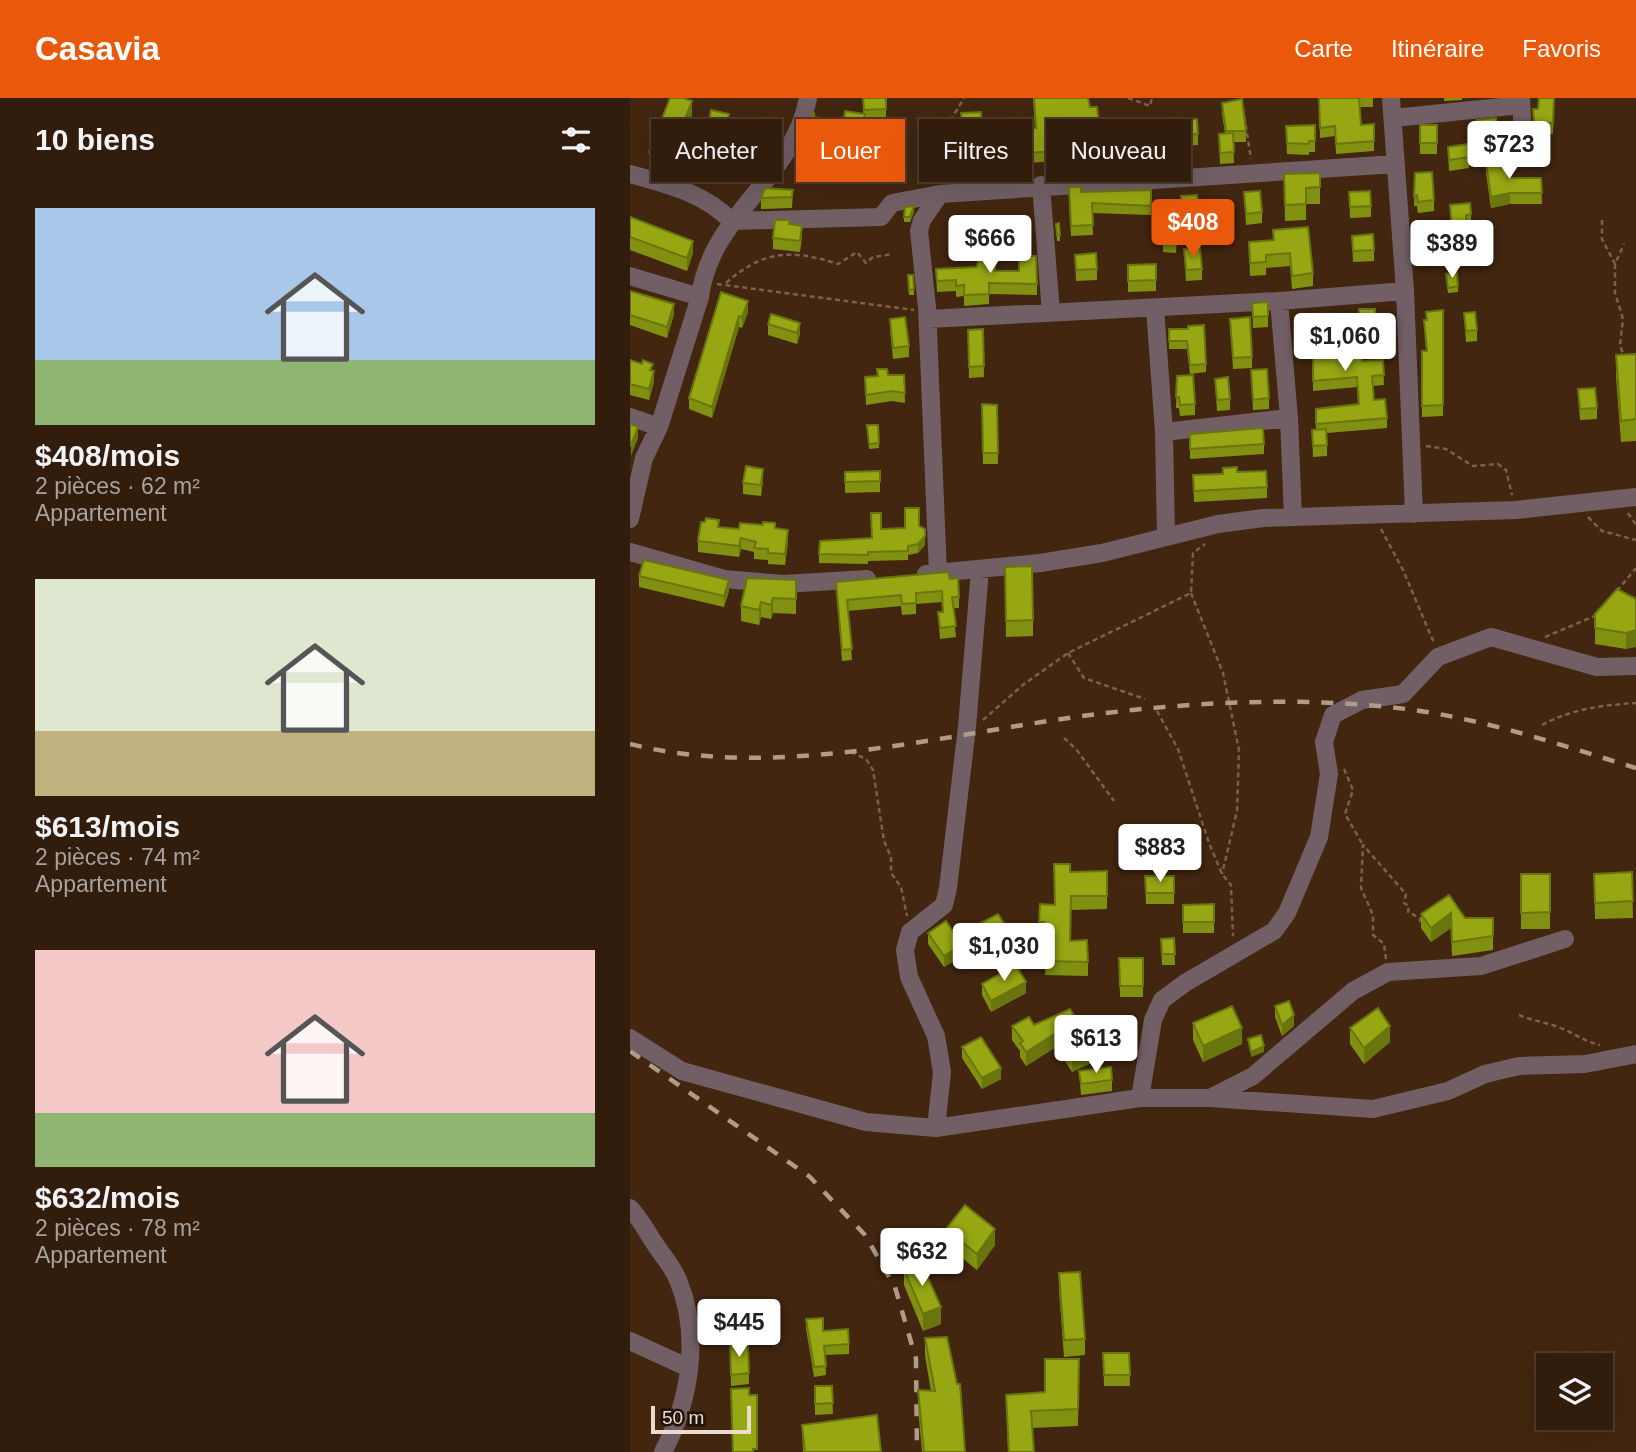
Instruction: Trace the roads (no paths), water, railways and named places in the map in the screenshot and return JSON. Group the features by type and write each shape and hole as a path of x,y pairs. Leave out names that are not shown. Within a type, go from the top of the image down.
{"street":[{"path":"630,519 644,458 659,427 701,293 703,275 732,221 783,159 800,129 808,98"},
{"path":"1391,98 1405,291 1414,514"},
{"path":"1393,118 1521,102 1524,158"},
{"path":"630,174 702,198 718,207 732,221 881,217 892,203 940,194 1041,185 1396,164"},
{"path":"1041,185 1051,313"},
{"path":"938,573 928,319 919,231 928,208 940,194"},
{"path":"630,276 701,293"},
{"path":"928,319 1279,301 1405,291"},
{"path":"1279,301 1289,418 1293,517"},
{"path":"1155,308 1164,432 1167,537"},
{"path":"630,417 659,427"},
{"path":"1164,432 1289,418"},
{"path":"911,576 1102,553 1218,524 1293,517 1516,510 1636,497"},
{"path":"630,552 724,579 783,584 884,578"},
{"path":"936,1128 942,1072 936,1036 909,977 905,950 910,932 944,905 951,871 967,727 980,569"},
{"path":"1140,1098 1153,1020 1162,1000 1274,931 1287,913 1319,837 1324,816 1329,774 1324,743 1333,715 1362,700 1403,694 1438,657 1491,637 1597,667 1636,666"},
{"path":"1210,1098 1253,1076 1353,991 1388,972 1481,966 1564,939"},
{"path":"630,1038 682,1071 866,1122 936,1128 1140,1098 1210,1098 1373,1109 1448,1091 1485,1074 1519,1066 1585,1064 1636,1054"},
{"path":"630,1208 678,1279 689,1320 690,1368 680,1420 663,1452"},
{"path":"630,1341 690,1368"}],"railway":[{"path":"630,744 688,754 748,758 808,756 868,750 1106,713 1219,703 1294,702 1369,705 1435,713 1522,734 1636,768"},
{"path":"630,1051 810,1177 865,1235 895,1287 916,1359 917,1452"}]}
